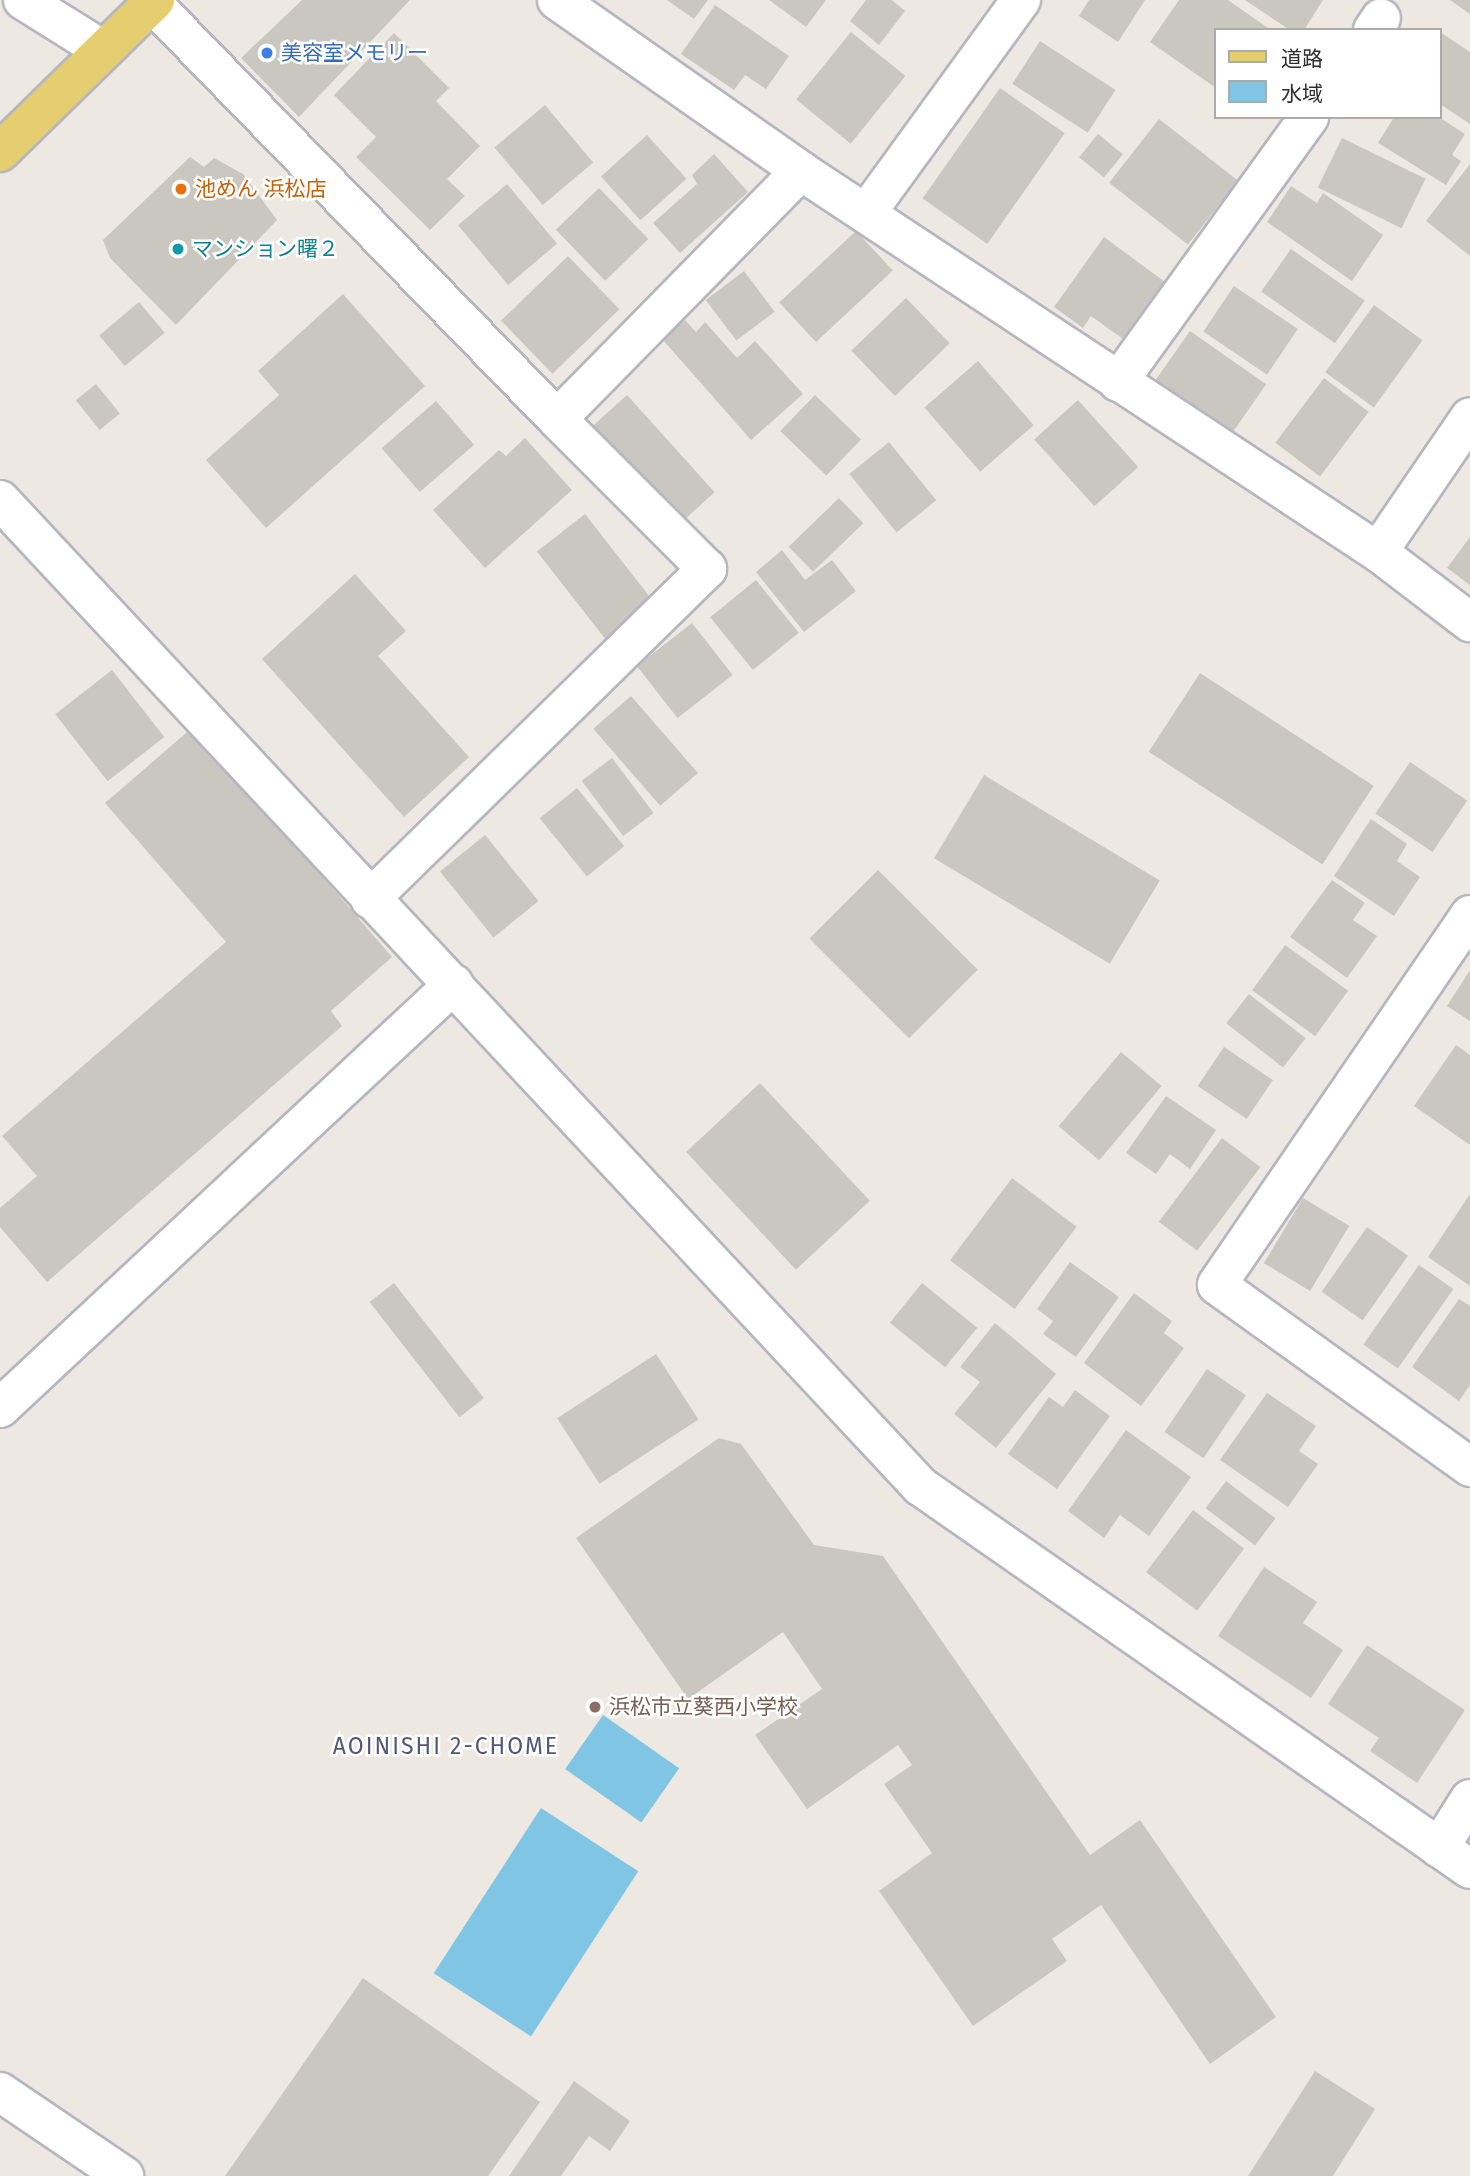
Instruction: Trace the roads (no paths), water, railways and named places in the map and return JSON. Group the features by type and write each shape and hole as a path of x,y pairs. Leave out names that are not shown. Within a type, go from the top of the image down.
{"main road":[{"path":"0,152 154,1"}],"street":[{"path":"23,0 103,50"},
{"path":"556,0 801,171 867,212 1118,382 1378,552 1470,622"},
{"path":"867,212 1021,0"},
{"path":"154,1 557,419 707,569 370,900"},
{"path":"1118,382 1309,119"},
{"path":"557,419 801,171"},
{"path":"1378,552 1470,417"},
{"path":"0,500 370,900 454,984 920,1486 1470,1869"},
{"path":"1470,915 1217,1285 1470,1467"},
{"path":"0,1408 454,984"},
{"path":"1439,1848 1470,1799"},
{"path":"0,2092 124,2176"}],"water":[{"path":"603,1715 679,1768 641,1822 565,1769"},
{"path":"541,1808 638,1871 531,2036 434,1973"}],"place":[{"name":"美容室メモリー","path":"267,53"},
{"name":"池めん 浜松店","path":"181,189"},
{"name":"マンション曙２","path":"178,249"},
{"name":"浜松市立葵西小学校","path":"595,1707"}],"district":[{"name":"AOINISHI 2-CHOME","path":"446,1746"}]}
